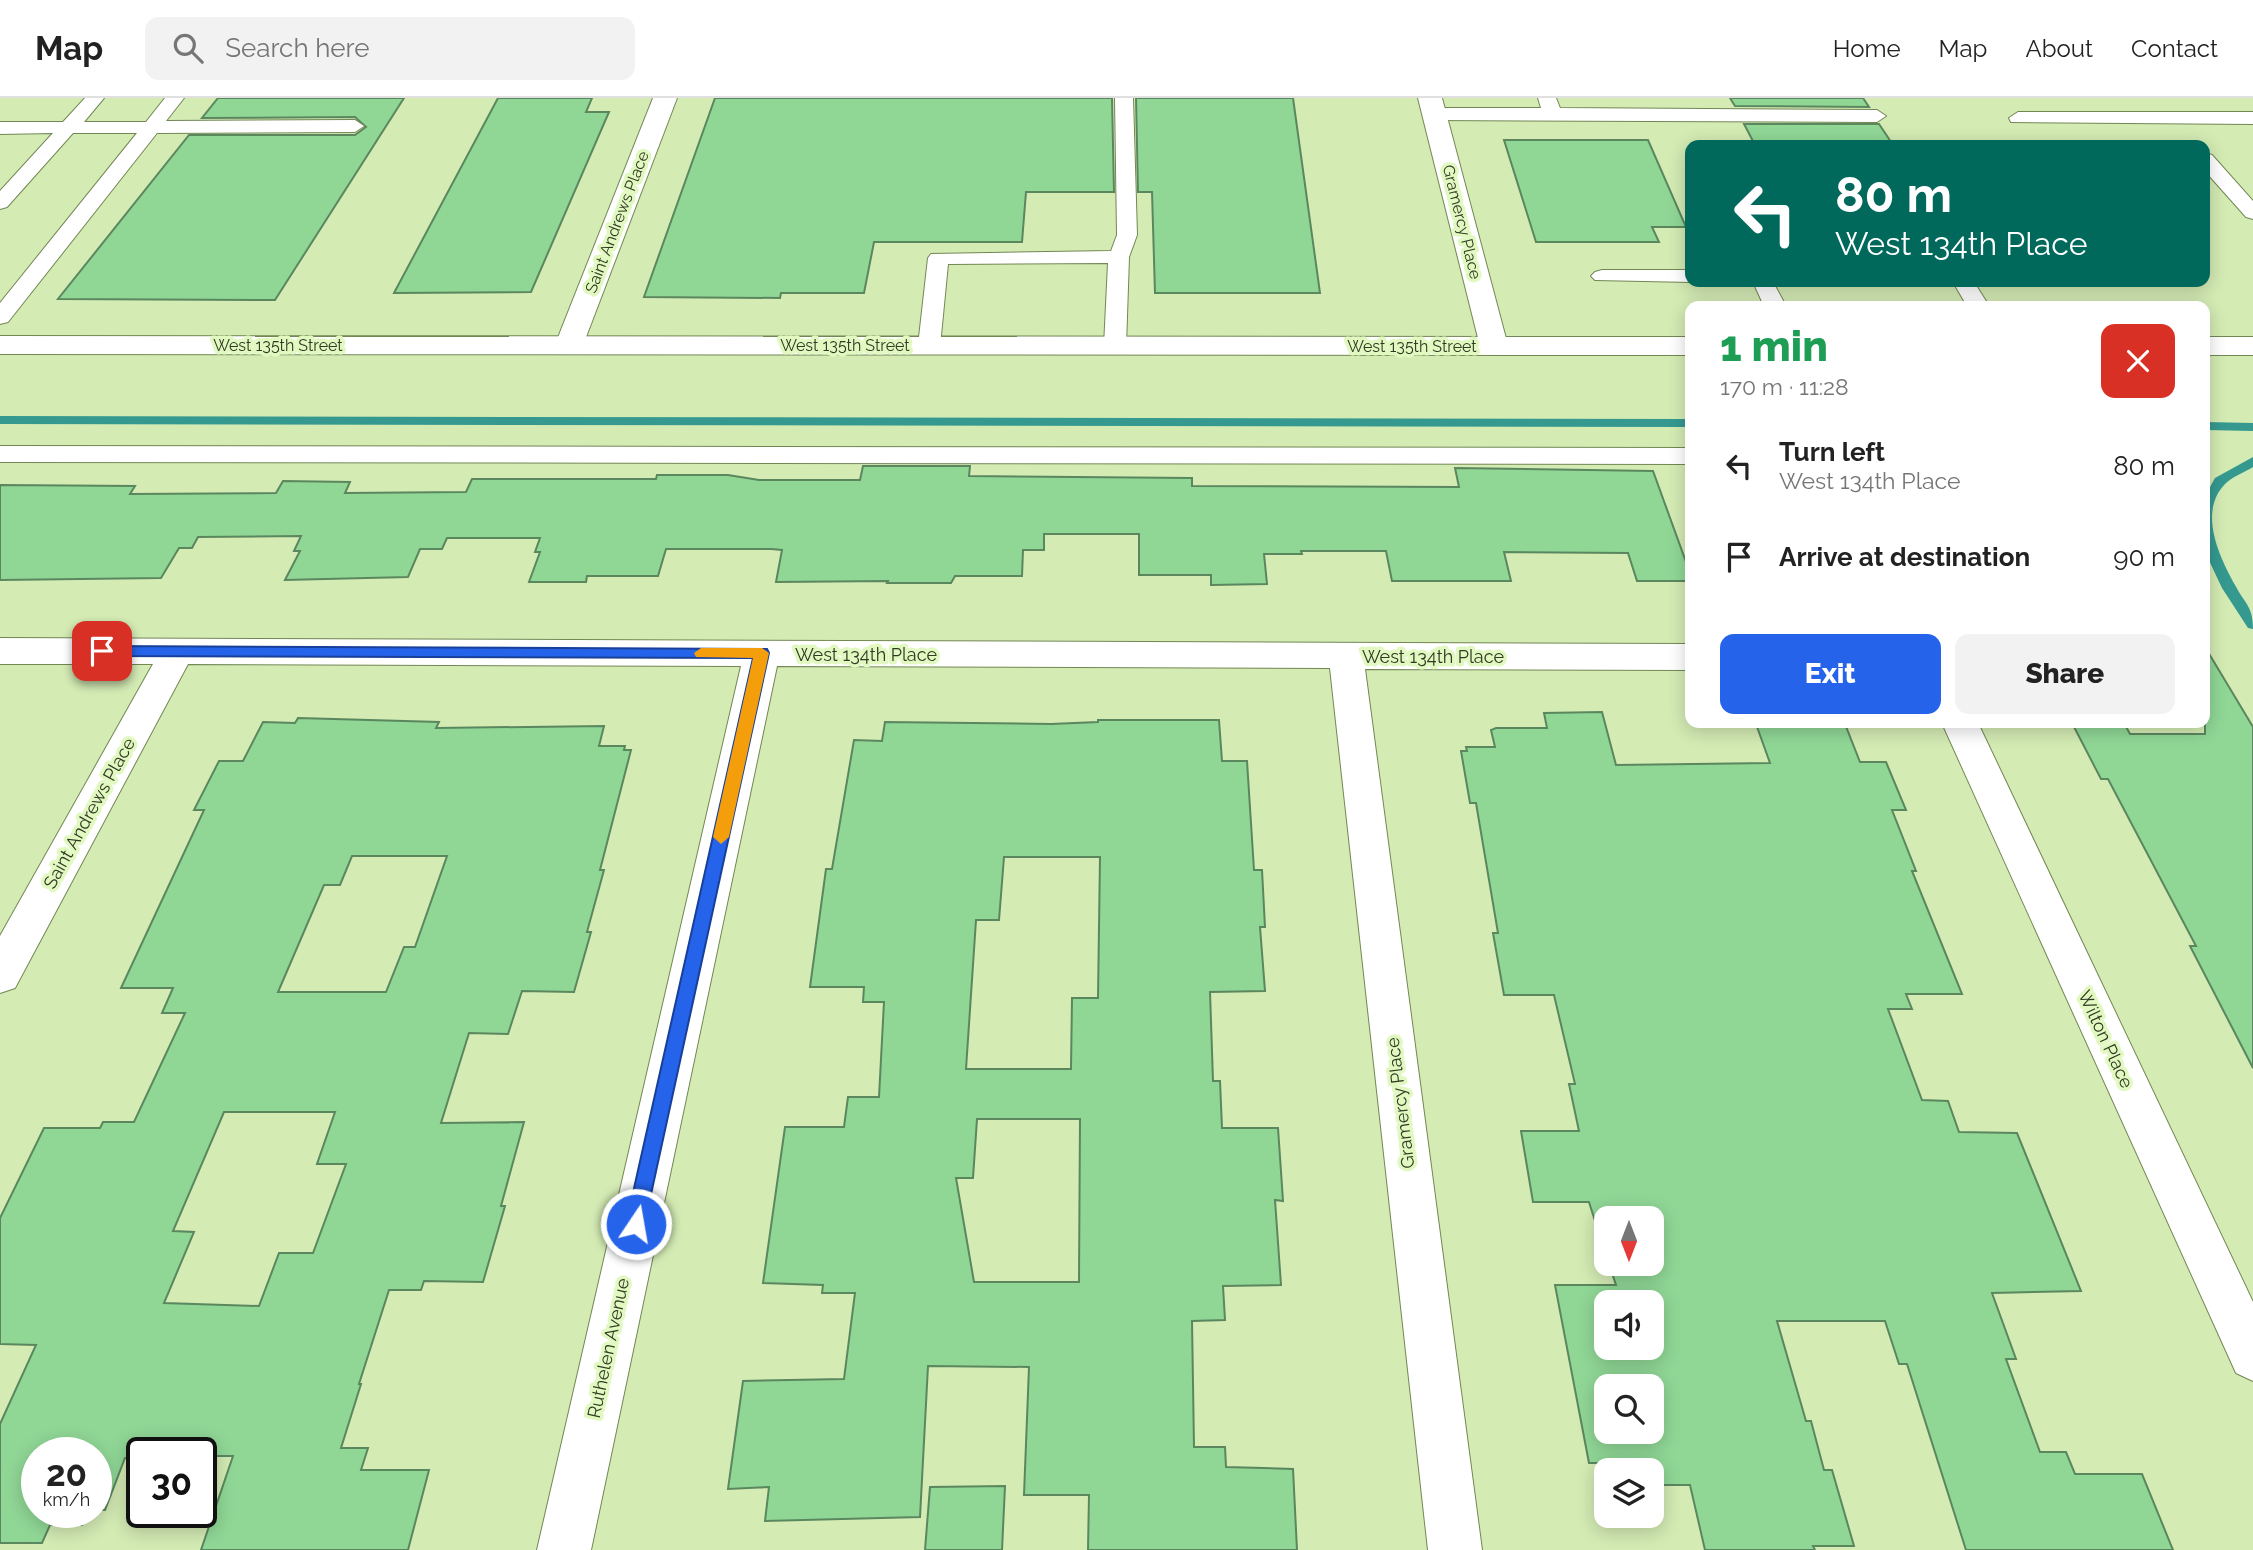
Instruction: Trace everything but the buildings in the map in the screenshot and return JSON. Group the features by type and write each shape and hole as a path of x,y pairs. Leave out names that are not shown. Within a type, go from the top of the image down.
{"street":[{"name":"Saint Andrews Place","path":"569,345 665,98"},
{"name":"Gramercy Place","path":"1432,106 1494,346"},
{"name":"West 135th Street","path":"0,345 1685,346"},
{"path":"2210,346 2253,346"},
{"name":"West 134th Place","path":"0,651 1685,657"},
{"name":"Saint Andrews Place","path":"0,975 178,651"},
{"name":"Ruthelen Avenue","path":"564,1550 762,653"},
{"name":"Gramercy Place","path":"1346,656 1455,1550"},
{"name":"Wilton Place","path":"1962,728 2253,1356"}],"lane":[{"path":"0,203 95,98"},
{"path":"0,317 175,98"},
{"path":"1115,346 1119,257 1127,235 1124,98"},
{"path":"1432,106 1550,106 1877,116"},
{"path":"2018,118 2253,118"},
{"path":"0,128 355,126"},
{"path":"2210,165 2253,213"},
{"path":"929,346 939,258 1119,257"},
{"path":"1602,276 1685,276"},
{"path":"0,454 1685,456"}],"waterway":[{"path":"0,420 1685,423"},
{"path":"2210,426 2253,427"},
{"path":"2210,498 2220,481 2253,461"},
{"path":"2210,548 2229,588 2253,624"}],"slow traffic":[{"path":"701,653 762,653 721,837"}],"route":[{"path":"102,651 762,653 636,1224"}]}
